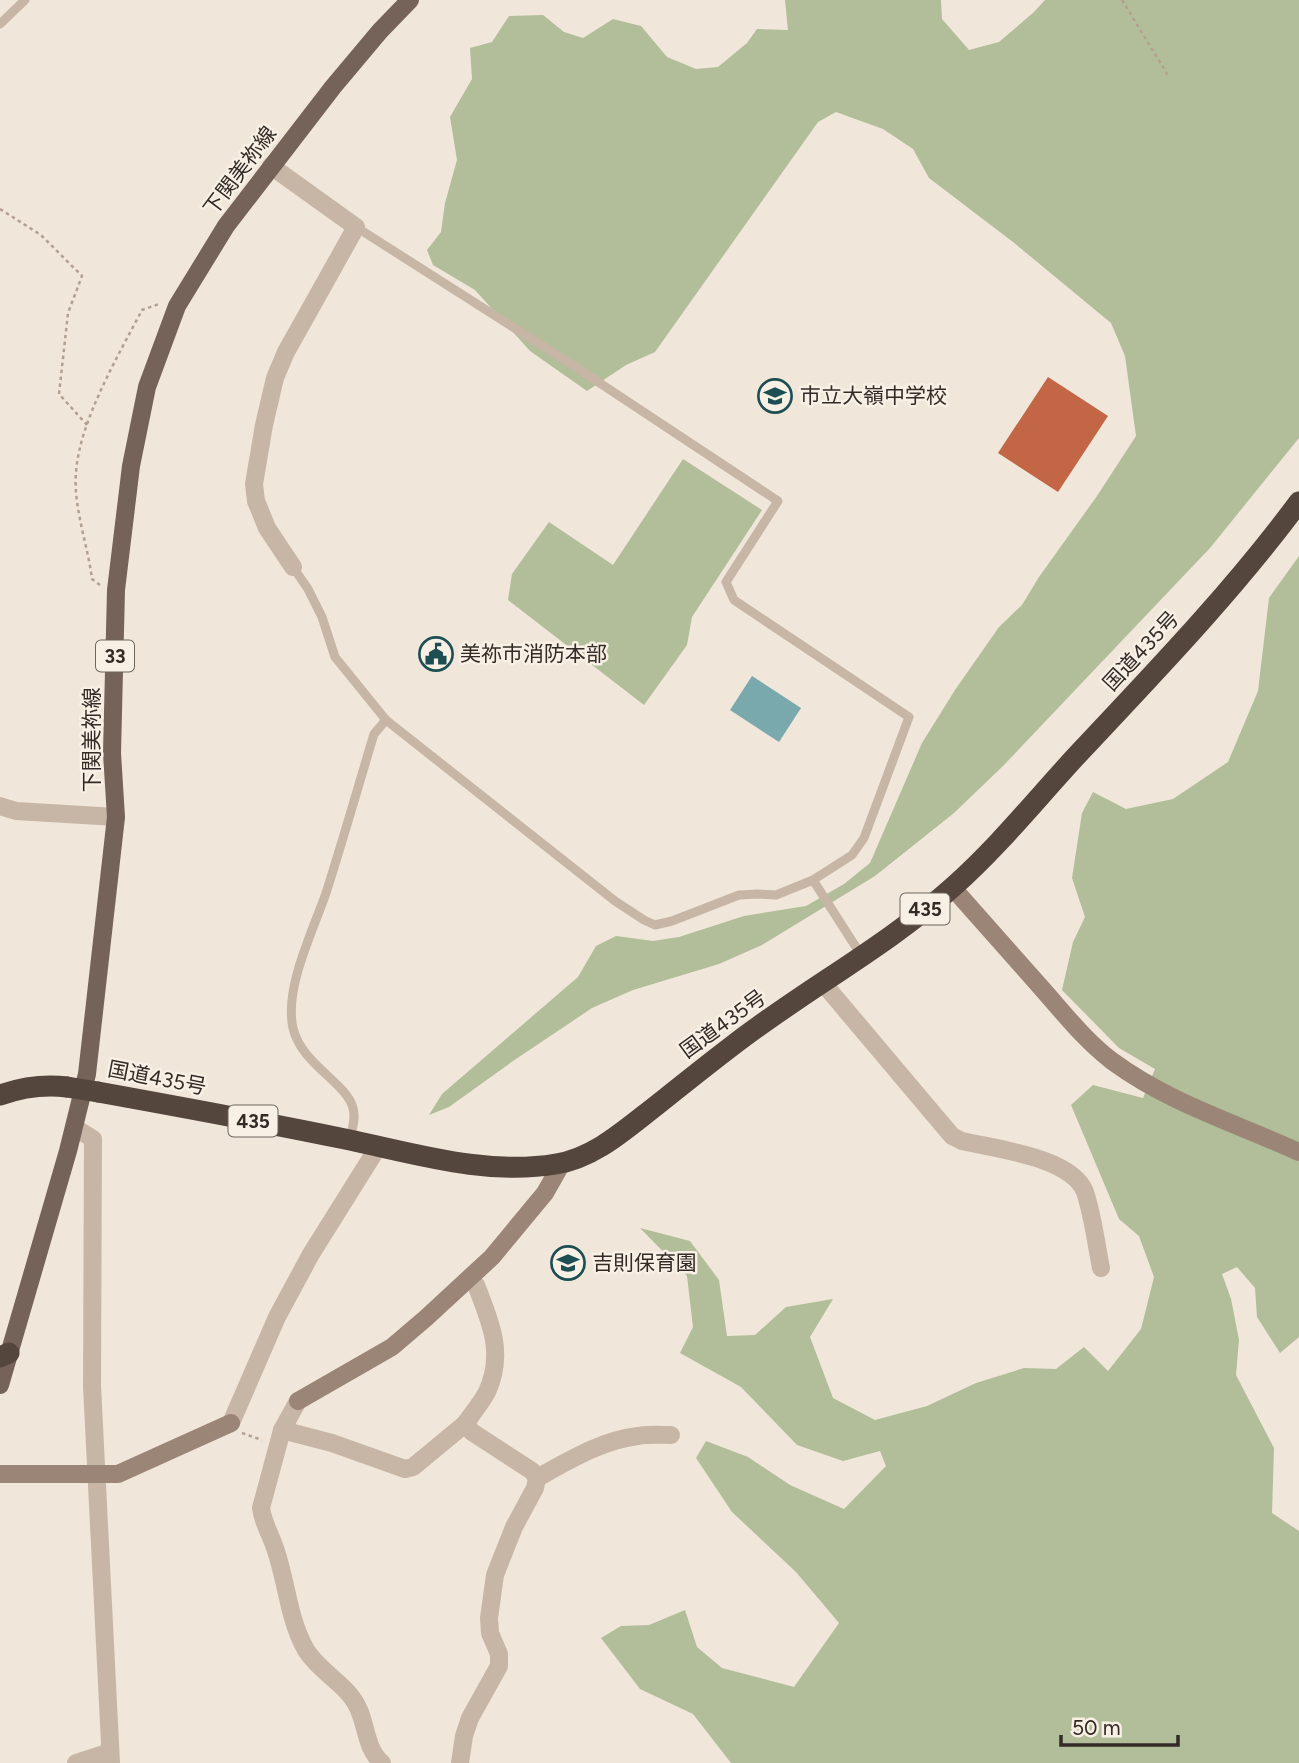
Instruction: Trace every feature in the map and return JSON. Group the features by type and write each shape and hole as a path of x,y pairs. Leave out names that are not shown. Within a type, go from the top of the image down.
{"highway":[{"name":"国道435号","path":"0,1095 44,1084 67,1087 492,1167 527,1168 562,1163 589,1152 615,1137 737,1042 862,957 953,887 1010,831 1204,620 1299,502"}],"main road":[{"name":"下関美祢線","path":"0,1385 4,1355 74,1128 88,1062 116,817 112,753 117,590 137,428 147,387 177,306 226,226 372,40 410,0"}],"street":[{"path":"271,166 356,228 286,352 275,378 264,425 254,484 256,501 267,528 293,567"},
{"path":"0,806 16,811 116,817"},
{"path":"953,887 1084,1037 1110,1060 1164,1094 1299,1152"},
{"path":"823,983 952,1136 962,1142 1041,1160 1065,1169 1084,1190 1101,1268"},
{"path":"74,1128 93,1139 92,1313 96,1475 111,1758 76,1763"},
{"path":"0,1474 118,1474 231,1423 277,1317 311,1254 378,1147"},
{"path":"382,1763 369,1744 359,1709 306,1649 288,1605 275,1548 262,1519 261,1508 280,1438 298,1401 392,1347 492,1258 545,1193 562,1163"},
{"path":"280,1438 332,1443 405,1469 413,1467 464,1424 486,1393 492,1376 496,1340 476,1285 470,1278"},
{"path":"460,1763 470,1718 499,1666 499,1654 490,1633 489,1618 495,1575 514,1527 536,1488 537,1478 533,1471 472,1432 464,1424"},
{"path":"537,1478 582,1453 610,1443 636,1436 671,1434"}],"lane":[{"path":"0,24 24,0"},
{"path":"293,567 322,617 335,657 386,720 615,901 655,925 739,895 776,895 813,880 852,855 864,838 909,717 734,600 726,582 778,501 574,366 356,228"},
{"path":"350,1140 354,1120 353,1107 300,1046 292,1027 293,1001 297,976 326,893 374,734 386,720"},
{"path":"813,880 862,957"}],"path":[{"path":"1122,0 1170,78"},
{"path":"0,209 41,235 82,276 68,313 62,351 60,394 87,425"},
{"path":"117,590 104,587 92,579 89,552 81,526 75,474 87,425 142,310 159,304 177,306"},
{"path":"231,1423 237,1432 280,1438"}],"green space":[{"path":"785,0 941,0 942,19 969,50 999,42 1045,0 1299,0 1299,438 1210,548 1004,765 954,813 875,876 762,945 719,964 633,990 592,1008 449,1107 429,1115 442,1094 578,977 596,946 616,936 653,941 679,937 744,916 806,906 844,884 870,863 922,743 955,690 999,627 1022,605 1136,436 1125,356 1111,323 1013,242 929,178 913,149 883,129 836,112 818,122 655,352 626,365 587,391 530,351 475,290 433,265 427,250 441,232 445,203 457,160 450,117 472,79 470,48 492,42 509,16 543,15 564,32 583,38 613,19 641,26 667,57 696,69 718,67 747,43 757,29 788,30"},
{"path":"683,459 762,510 692,617 687,645 644,705 508,600 512,574 549,522 613,565"},
{"path":"1299,556 1299,1337 1280,1353 1257,1317 1255,1288 1237,1267 1222,1274 1231,1299 1239,1340 1236,1375 1274,1448 1272,1513 1299,1531 1299,1763 731,1763 693,1714 640,1689 601,1638 621,1626 649,1625 685,1610 697,1647 722,1668 794,1687 839,1623 796,1572 732,1512 696,1458 706,1441 748,1457 790,1485 844,1509 886,1466 880,1451 843,1461 797,1445 741,1387 680,1353 693,1327 687,1276 640,1228 690,1241 719,1280 727,1336 755,1335 786,1307 833,1299 810,1337 833,1398 875,1420 927,1406 976,1383 1024,1368 1056,1369 1084,1347 1108,1371 1141,1329 1154,1277 1139,1236 1119,1219 1071,1105 1093,1085 1143,1098 1155,1069 1119,1048 1062,990 1073,942 1085,917 1072,878 1082,813 1093,792 1126,809 1173,799 1228,762 1258,691 1269,598"}],"water":[{"path":"752,676 801,708 779,742 730,710"}],"building":[{"path":"1048,377 1108,416 1058,492 998,453"}],"place":[{"name":"市立大嶺中学校","path":"775,396"},
{"name":"美祢市消防本部","path":"436,654"},
{"name":"吉則保育園","path":"568,1263"}]}
